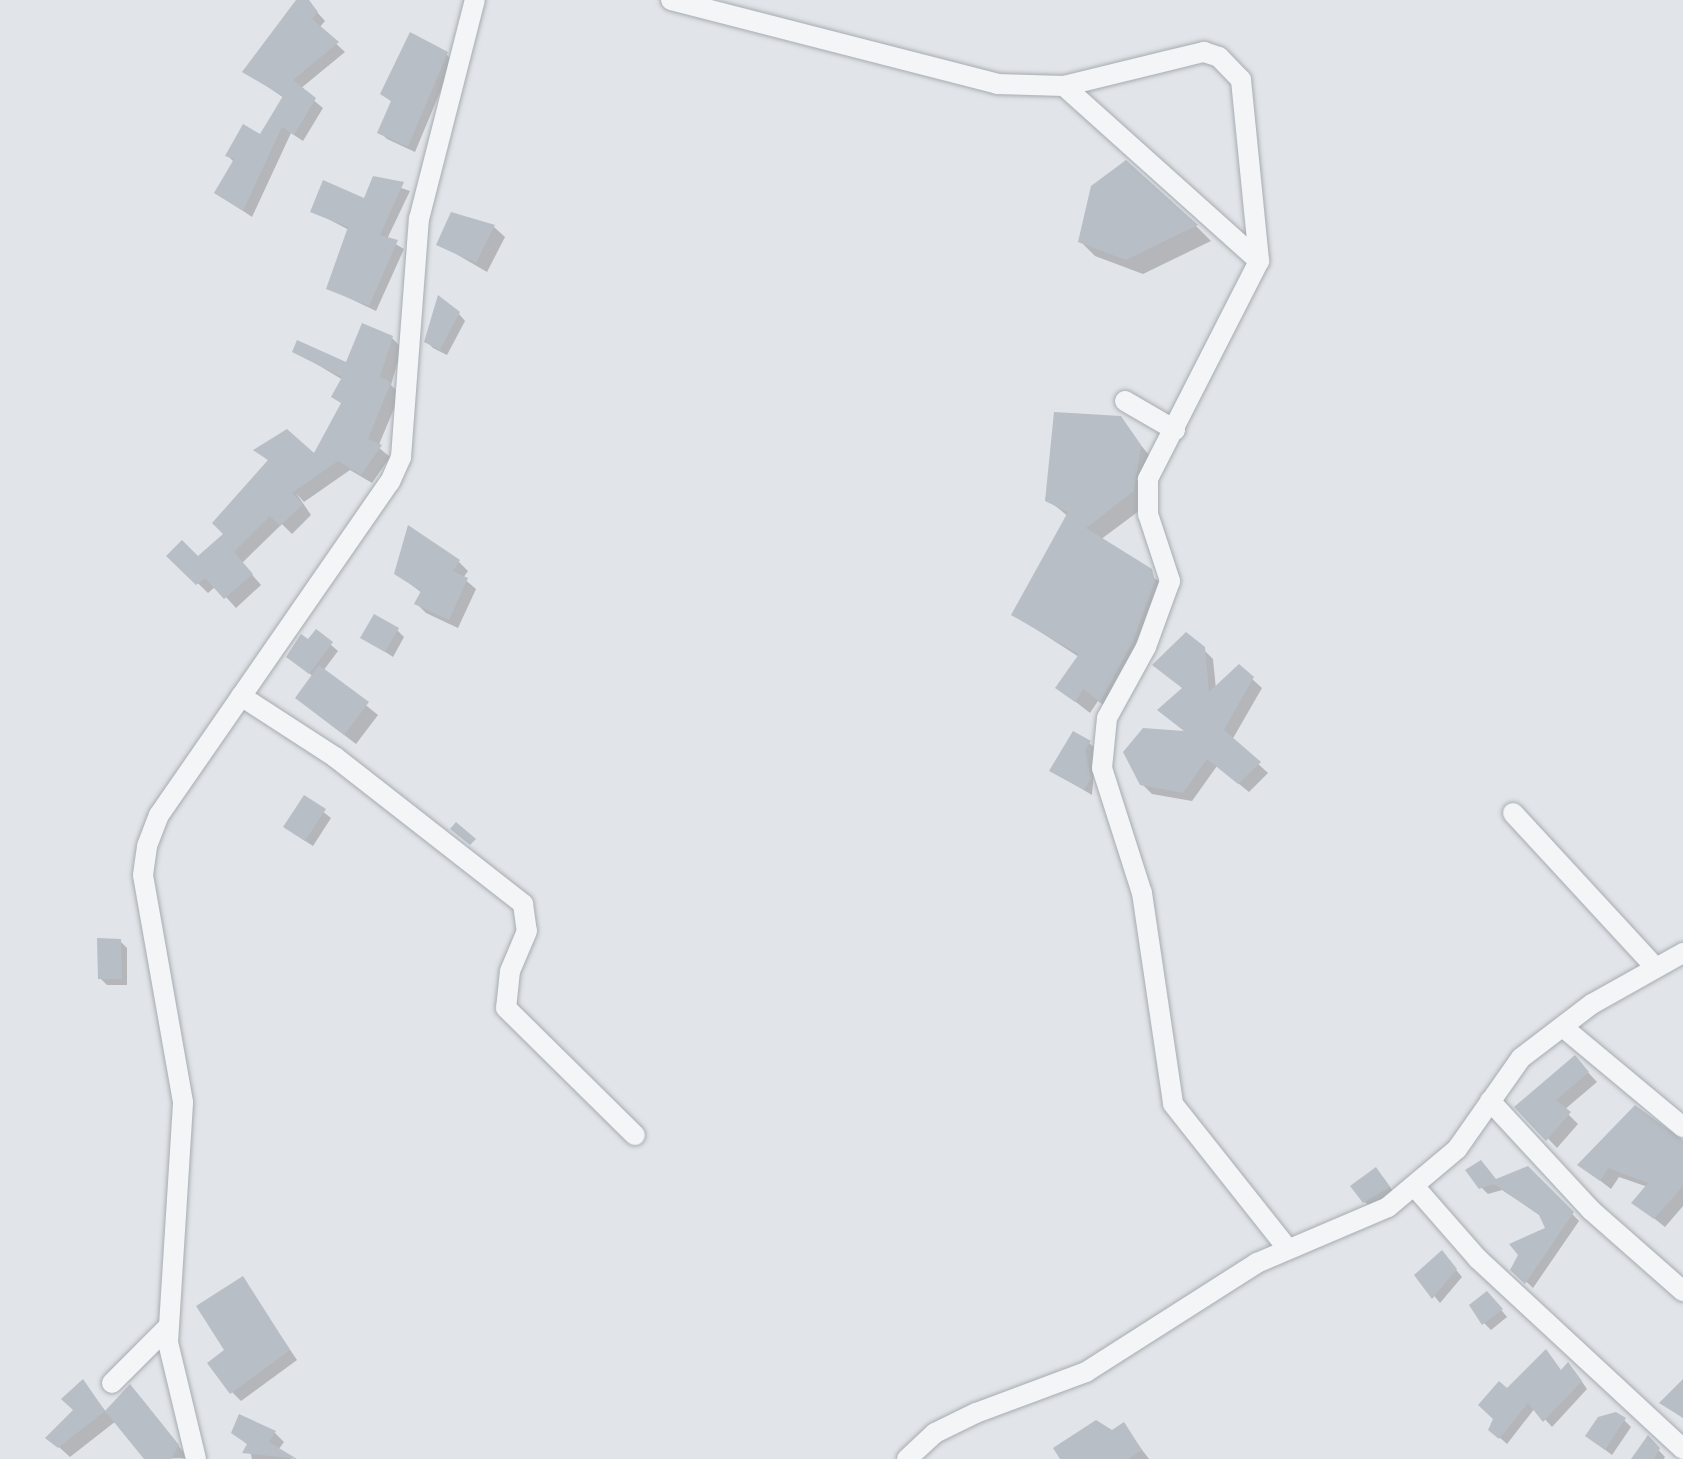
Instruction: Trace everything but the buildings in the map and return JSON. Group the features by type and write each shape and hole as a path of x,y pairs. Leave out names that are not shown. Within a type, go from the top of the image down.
{"street":[{"path":"196,1459 183,1420 168,1327 183,1102 144,875 146,846 160,816 390,482 401,456 419,219 475,0"},
{"path":"671,0 997,84 1064,86 1184,55 1219,57 1246,95 1260,261 1148,479 1148,514 1170,582 1146,647 1107,718 1102,768 1142,893 1173,1104 1288,1248"},
{"path":"1064,86 1260,261"},
{"path":"1125,401 1174,430"},
{"path":"241,696 335,757 523,904 528,931 510,972 506,1008 636,1135"},
{"path":"1514,814 1654,966"},
{"path":"907,1459 934,1433 1086,1372 1288,1248 1365,1218 1416,1187 1457,1149 1521,1058 1654,966 1683,953"},
{"path":"1564,1028 1683,1127"},
{"path":"1490,1101 1591,1210 1683,1291"},
{"path":"1416,1187 1478,1258 1683,1449"},
{"path":"112,1383 168,1327"}]}
